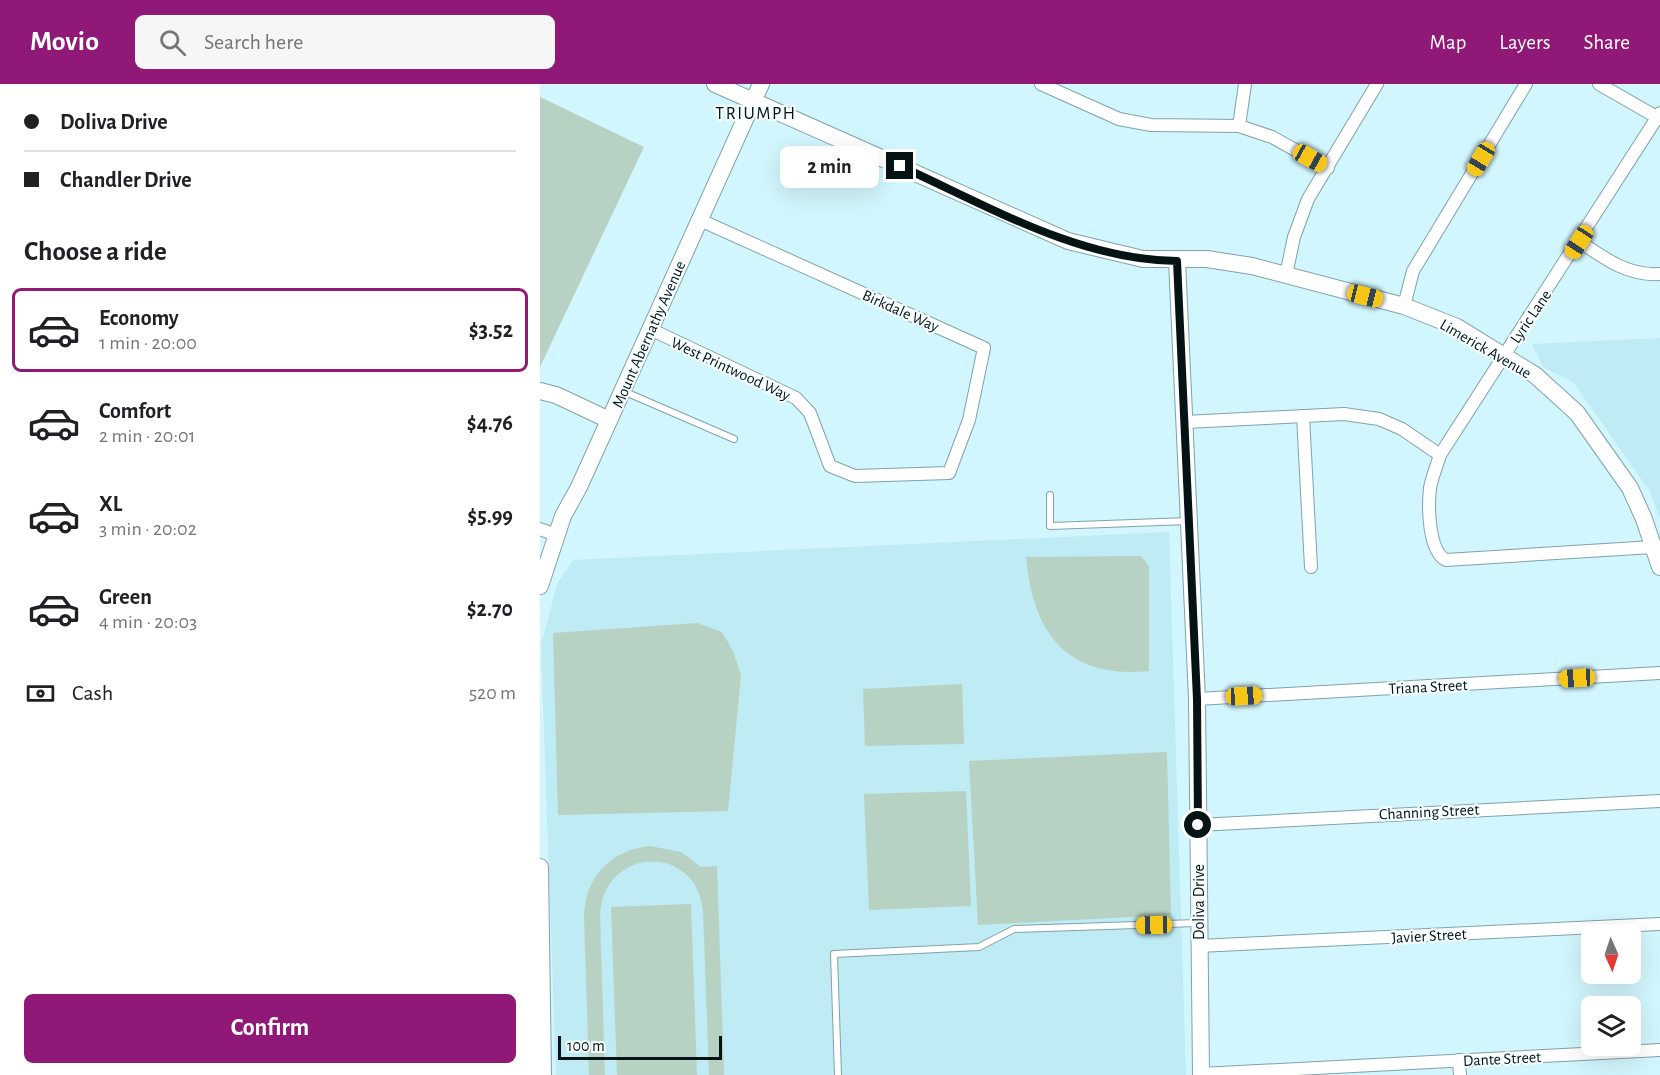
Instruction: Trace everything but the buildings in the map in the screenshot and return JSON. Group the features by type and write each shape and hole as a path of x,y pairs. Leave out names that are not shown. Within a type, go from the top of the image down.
{"street":[{"name":"Limerick Avenue","path":"715,84 1068,241 1143,259 1177,261 1207,259 1252,266 1404,306 1457,327 1535,375 1576,412 1597,437 1630,488 1660,567"},
{"name":"Mount Abernathy Avenue","path":"540,586 548,532 609,420 761,84"},
{"path":"1041,84 1119,119 1151,125 1239,126 1272,137 1328,168"},
{"path":"1239,126 1245,84"},
{"path":"1286,275 1294,237 1308,199 1377,84"},
{"path":"1404,306 1413,271 1526,84"},
{"path":"1599,84 1659,117"},
{"name":"Lyric Lane","path":"1653,547 1446,560 1441,558 1432,544 1430,487 1440,455 1659,117"},
{"name":"Birkdale Way","path":"700,220 984,348 969,420 949,473"},
{"path":"1579,242 1612,263 1634,273 1660,274"},
{"name":"Doliva Drive","path":"1177,261 1197,699 1201,1074"},
{"name":"West Printwood Way","path":"650,329 796,398 810,413 830,466 855,476 949,473"},
{"path":"540,391 556,395 609,420"},
{"path":"1185,422 1344,414 1379,420 1401,429 1440,455"},
{"path":"1303,416 1311,567"},
{"name":"Triana Street","path":"1197,699 1660,673"},
{"name":"Channing Street","path":"1198,825 1660,801"},
{"path":"540,867 543,1075"},
{"name":"Javier Street","path":"1198,946 1660,924"},
{"name":"Dante Street","path":"1201,1074 1331,1070 1459,1060 1660,1050"},
{"path":"1459,1060 1460,1075"}],"lane":[{"path":"622,391 734,439"},
{"path":"1050,495 1050,526 1189,521"},
{"path":"838,1075 834,954 979,947 1014,929 1198,923"}],"shaded area":[{"path":"1660,338 1660,518 1649,490 1573,382 1543,367 1532,344"},
{"path":"1169,532 1186,1075 556,1075 541,645 557,584 573,560"}],"green space":[{"path":"540,97 644,147 540,367"},
{"path":"1141,556 1149,566 1149,671 1120,672 1096,667 1076,659 1059,646 1046,629 1030,584 1026,557"},
{"path":"697,623 722,632 733,651 741,675 728,811 558,815 553,633"},
{"path":"962,684 964,744 865,746 863,689"},
{"path":"1167,752 1171,915 978,925 969,761"},
{"path":"966,791 971,906 869,910 864,794"},
{"path":"650,846 681,852 701,867 717,866 724,1075 709,1075 703,911 697,889 685,873 669,864 651,862 633,865 617,875 605,892 600,914 605,1075 589,1075 584,915 586,901 595,877 603,867 624,853"},
{"path":"691,904 697,1075 617,1075 611,907"}],"district":[{"name":"TRIUMPH","path":"756,113"}],"route":[{"path":"900,166 1068,241 1120,255 1177,261 1197,699 1198,825"}]}
